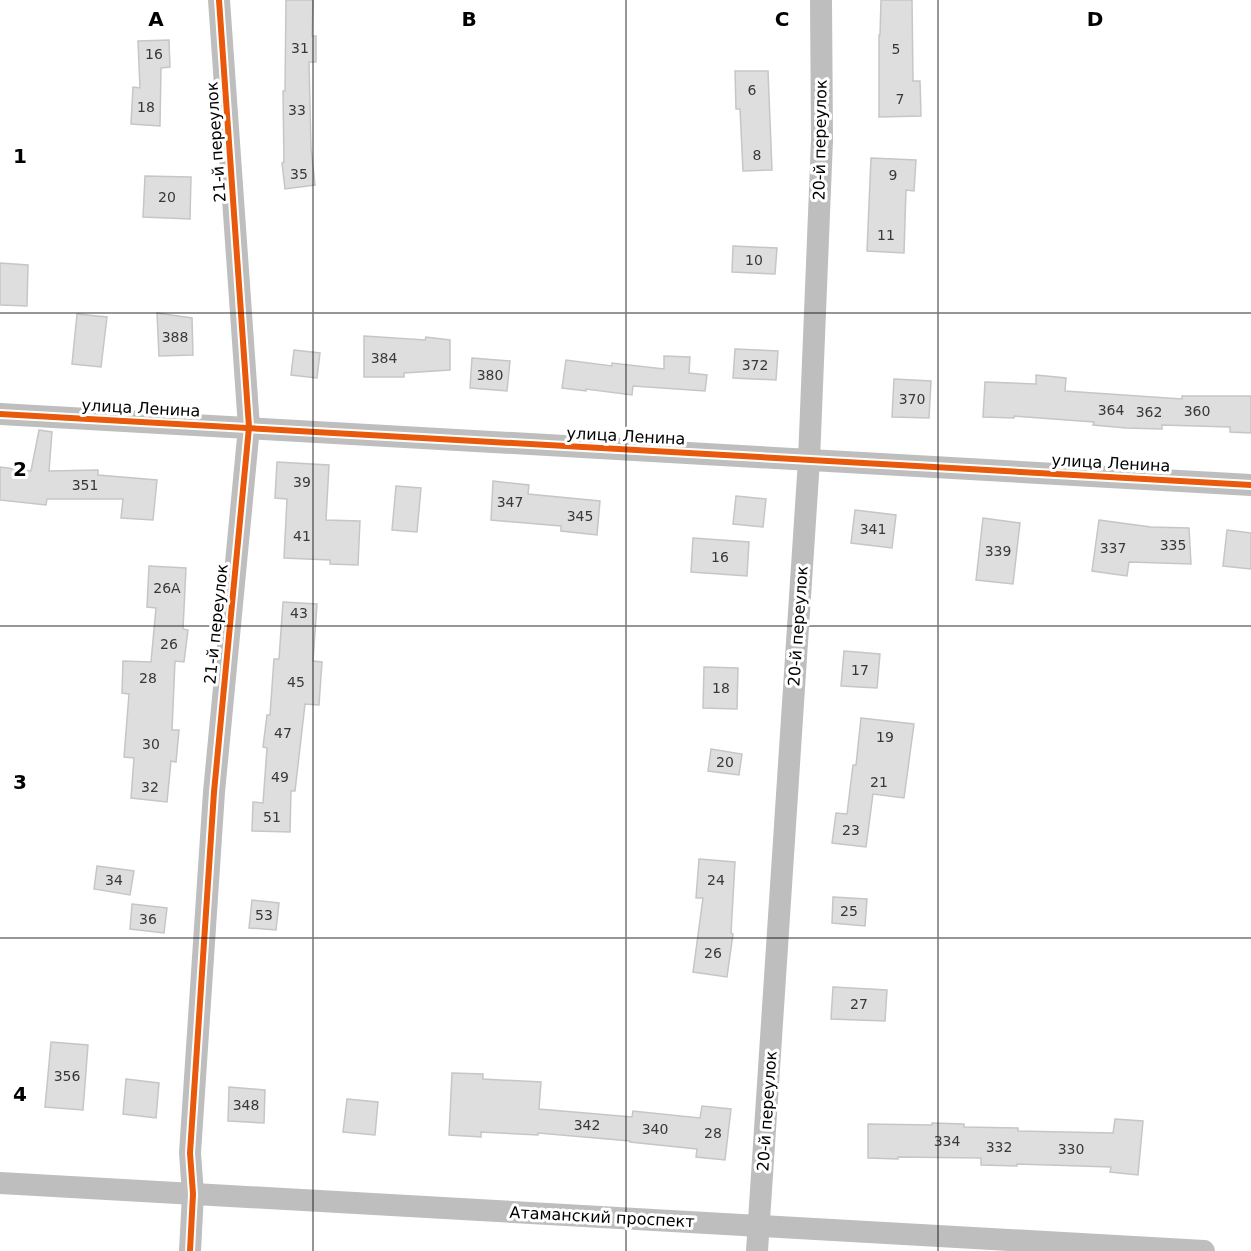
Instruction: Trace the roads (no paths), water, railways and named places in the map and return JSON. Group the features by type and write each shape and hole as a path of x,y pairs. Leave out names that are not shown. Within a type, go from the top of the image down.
{"street":[{"name":"21-й переулок","path":"190,1251 194,1194 190,1152 213,792 249,428 219,0"},
{"name":"20-й переулок","path":"757,1251 809,460 822,140 821,0"},
{"name":"улица Ленина","path":"0,414 1251,485"},
{"name":"Атаманский проспект","path":"0,1183 1204,1251"}]}
